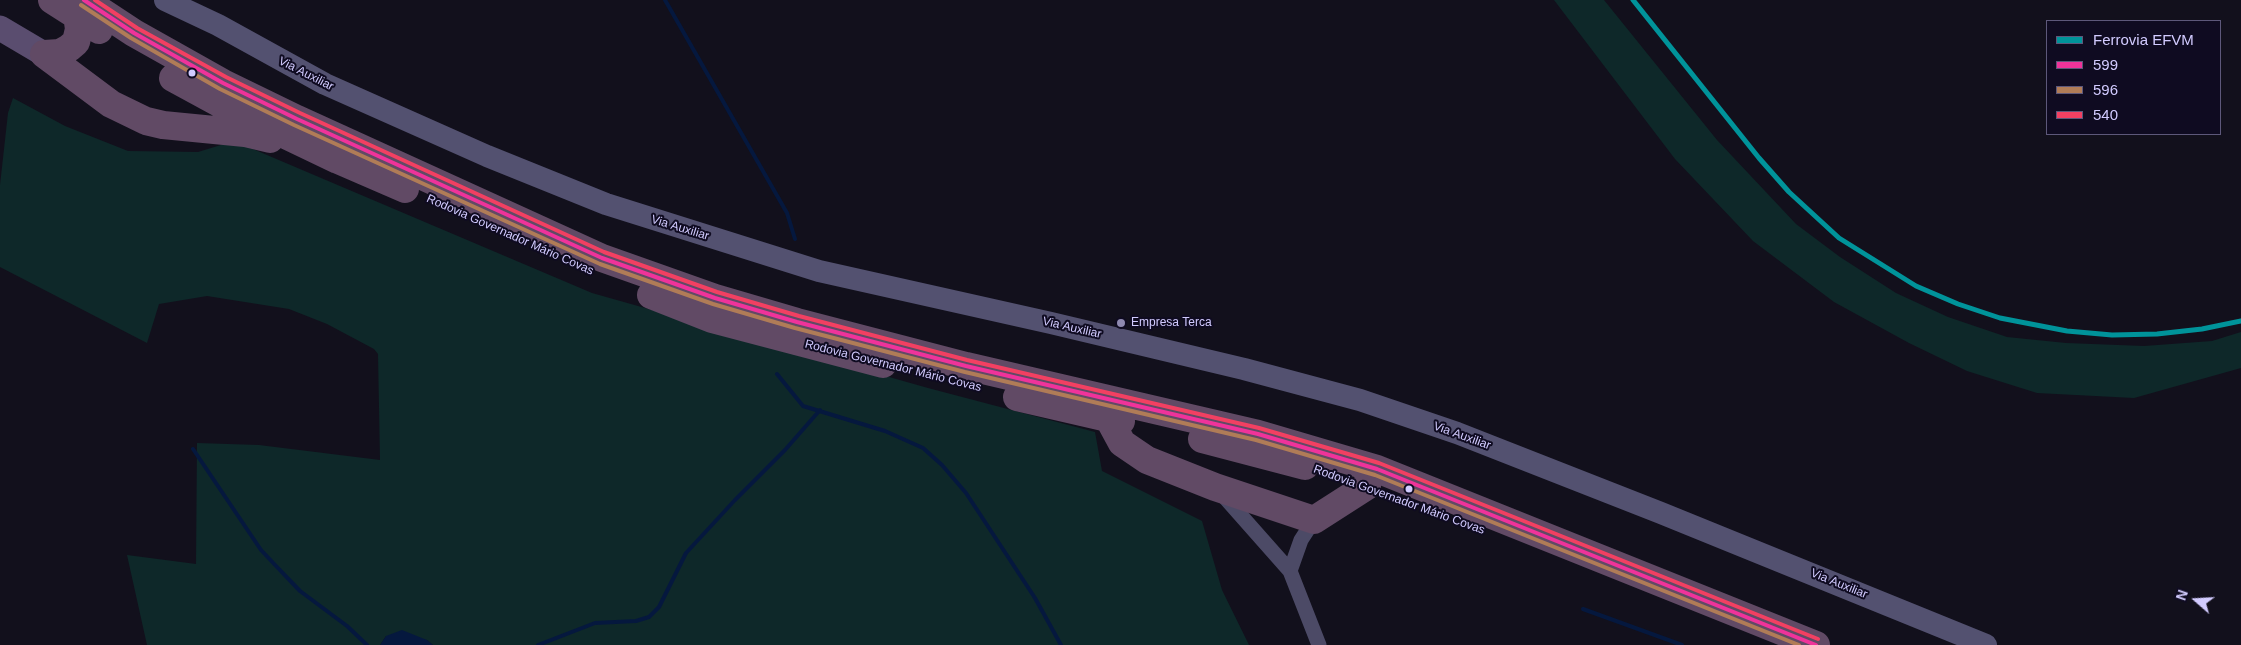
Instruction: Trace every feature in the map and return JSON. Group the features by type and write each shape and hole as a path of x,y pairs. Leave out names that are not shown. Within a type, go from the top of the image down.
{"highway":[{"name":"Rodovia Governador Mário Covas","path":"52,0 81,8 134,33 223,83 339,138 611,261 715,298 797,322 966,366 1258,434 1359,464 1816,645"},
{"name":"Rodovia Governador Mário Covas","path":"81,8 160,70 219,103 338,160 459,212 586,270 712,318 796,342 1109,419 1186,435 1315,468 1367,486 1768,645"},
{"path":"44,54 60,53 76,42 81,8"},
{"path":"44,54 111,104 146,120 163,125 245,133 338,160"},
{"path":"1109,419 1122,443 1147,460 1314,520 1367,486"}],"main road":[{"path":"0,28 44,54"}],"street":[{"name":"Via Auxiliar","path":"165,0 218,25 325,84 487,156 606,204 819,271 1051,323 1360,400 1456,433 1652,509 1843,585 1986,645"},
{"path":"1215,486 1290,571 1319,645"},
{"path":"1290,571 1301,540 1314,520"}],"green space":[{"path":"1554,0 1604,0 1717,140 1796,224 1840,257 1896,293 1948,317 2007,337 2066,343 2144,346 2212,341 2241,332 2241,368 2134,398 2037,393 1967,371 1909,343 1834,302 1753,241 1675,159"},
{"path":"13,98 65,126 128,151 198,152 234,141 592,293 928,388 1095,432 1102,471 1202,521 1222,590 1249,645 433,645 427,640 386,636 380,645 147,645 127,555 196,564 197,443 259,445 380,460 378,354 374,349 327,324 289,309 207,296 159,304 147,343 0,267 0,185 8,113"}],"water":[{"path":"402,630 427,640 433,645 380,645 386,636"}],"waterway":[{"path":"665,0 787,213 795,239"},
{"path":"777,374 803,406 885,431 923,448 942,465 966,493 1035,598 1061,645"},
{"path":"538,645 595,623 636,621 649,617 659,607 686,553 785,450 820,410"},
{"path":"193,449 261,550 300,591 347,626 367,645"},
{"path":"1583,609 1682,645"}],"rail line":[{"name":"EFVM","path":"1633,0 1759,158 1789,192 1839,238 1916,286 1958,304 2000,318 2067,331 2112,335 2157,334 2202,329 2241,321"}],"transit line":[{"name":"599","path":"84,0 134,33 223,83 297,119 602,258 715,298 797,322 966,366 1258,434 1377,469 1816,645"},
{"name":"540","path":"95,0 137,28 226,77 300,113 604,252 717,292 799,316 967,360 1259,428 1379,463 1818,639"},
{"name":"596","path":"81,5 131,38 220,89 294,125 600,264 713,304 795,328 965,372 1256,440 1375,475 1799,645"}],"place":[{"name":"Empresa Terca","path":"1121,323"}]}
